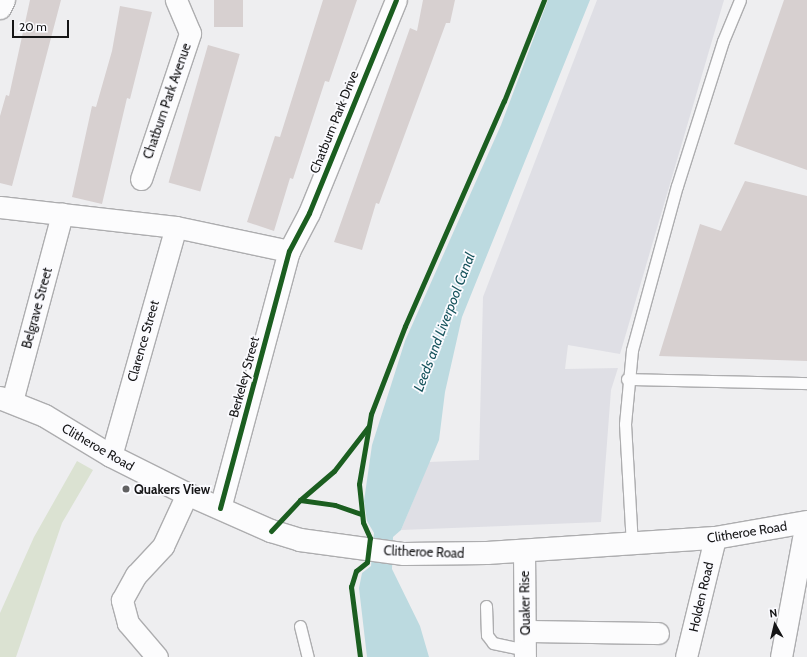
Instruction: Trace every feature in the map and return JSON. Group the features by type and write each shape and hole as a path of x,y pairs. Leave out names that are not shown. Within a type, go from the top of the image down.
{"main road":[{"name":"Clitheroe Road","path":"6,400 45,416 111,456 187,494 270,531 300,540 404,554 524,550 632,545 715,538 806,522"}],"street":[{"path":"0,8 4,0"},
{"name":"Chatburn Park Avenue","path":"141,179 190,33 176,0"},
{"name":"Chatburn Park Drive","path":"289,251 309,213 396,0"},
{"path":"0,207 176,227 289,251"},
{"name":"Belgrave Street","path":"6,400 62,214"},
{"name":"Clarence Street","path":"111,456 176,227"},
{"name":"Berkeley Street","path":"220,508 289,251"},
{"path":"158,657 128,623 122,600 136,575 164,546 187,494"},
{"path":"782,657 806,522"},
{"name":"Holden Road","path":"686,657 715,538"},
{"name":"Quaker Rise","path":"524,550 525,646"},
{"path":"525,646 658,633"}],"lane":[{"path":"632,545 625,424 627,379 632,350 677,186 723,41 740,0"},
{"path":"627,379 807,383"},
{"path":"486,606 487,635 493,643 525,646"},
{"path":"300,626 308,657"}],"shaded area":[{"path":"597,0 724,0 620,354 568,345 565,369 618,368 611,390 601,522 401,530 429,462 479,460 483,297"}],"green space":[{"path":"77,461 93,470 62,523 16,657 0,657 0,613 34,537"}],"water":[{"name":"Leeds and Liverpool Canal","path":"548,0 590,0 462,317 445,392 439,440 401,530 393,537 392,569 420,626 429,657 367,657 359,588 362,573 371,566 374,533 367,521 364,501 372,445 405,341 501,125"}],"building":[{"path":"30,0 61,0 12,186 0,183 0,116 6,95 9,96"},
{"path":"214,0 243,0 243,27 214,27"},
{"path":"323,0 357,0 329,82 325,81 293,179 290,178 274,231 247,222 275,136 280,137"},
{"path":"423,0 455,0 450,23 446,23 379,204 376,203 362,250 334,242 410,28 417,31"},
{"path":"784,0 807,0 807,170 734,144"},
{"path":"120,6 152,12 130,99 127,98 102,204 72,197 92,106 96,107 112,51"},
{"path":"208,45 240,54 200,192 169,182"},
{"path":"745,181 807,196 807,361 659,356 700,224 721,231"}],"cycle path":[{"path":"220,508 289,251 309,213 396,0"},
{"path":"360,657 351,587 356,571 367,562 370,538 363,522 359,484 371,414 405,326 504,101 544,0"},
{"path":"271,531 300,500 334,471 368,427"},
{"path":"300,500 335,505 361,514"}],"place":[{"name":"Quakers View","path":"126,489"}]}
